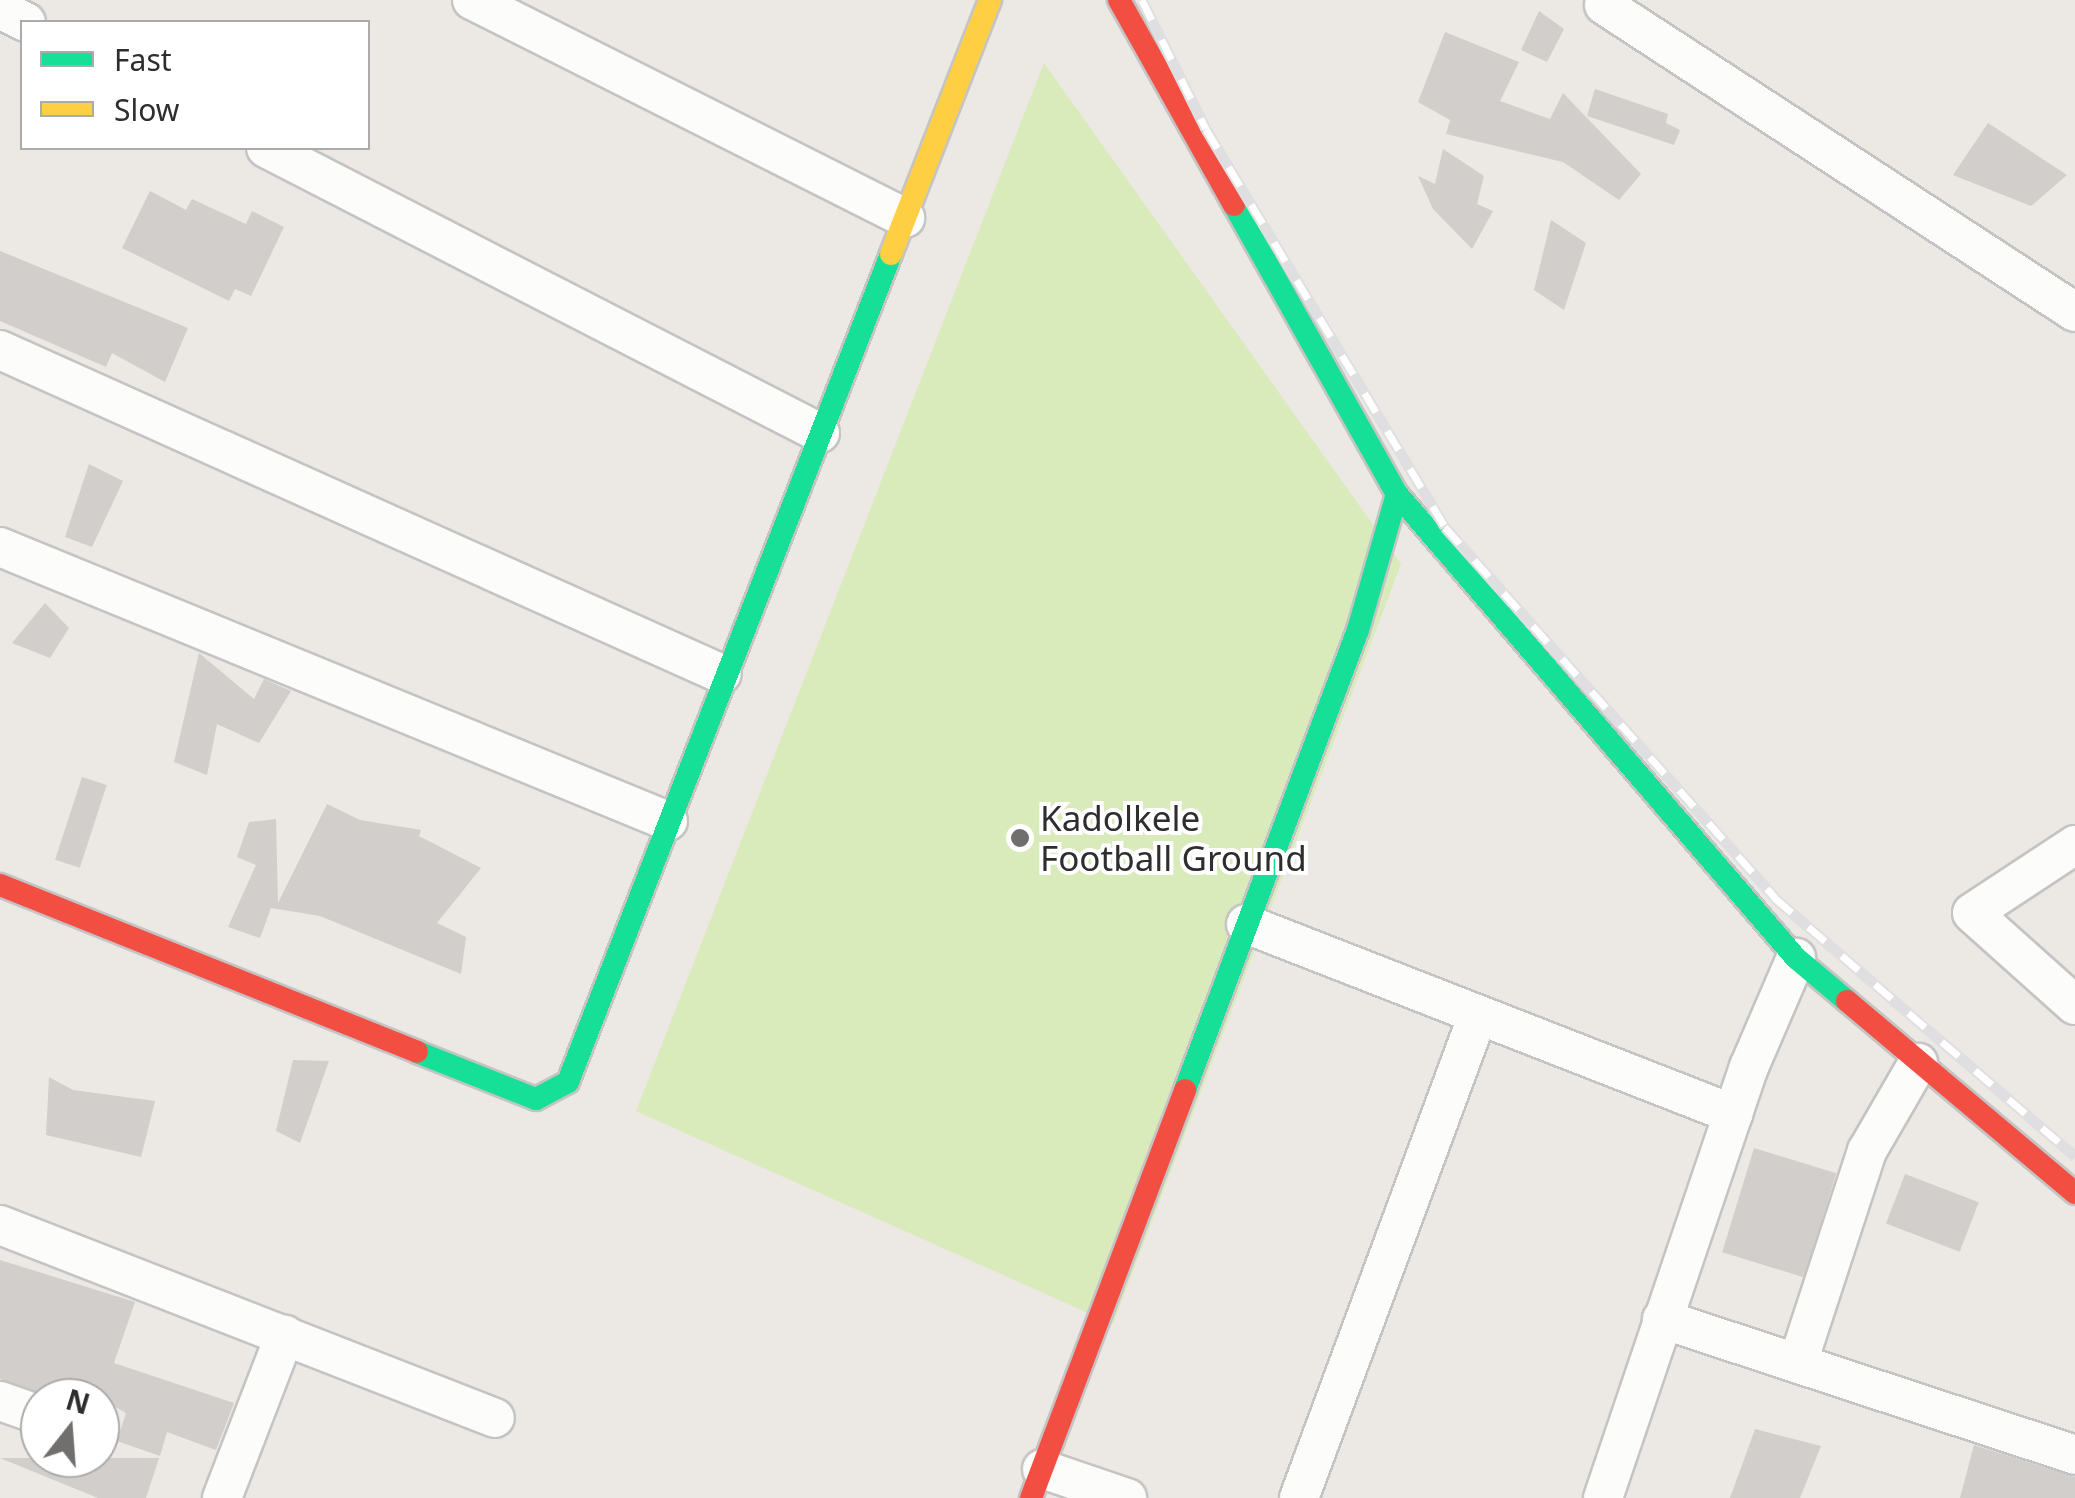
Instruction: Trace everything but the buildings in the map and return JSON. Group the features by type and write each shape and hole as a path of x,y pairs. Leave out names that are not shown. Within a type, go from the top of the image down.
{"street":[{"path":"472,0 904,218"},
{"path":"0,885 536,1099 568,1082 722,674 990,0"},
{"path":"1119,0 1397,494 1796,958 2075,1193"},
{"path":"1604,5 2075,312"},
{"path":"270,150 820,433"},
{"path":"0,350 722,674"},
{"path":"1126,1498 1036,1484 1358,630 1397,494"},
{"path":"0,547 668,820"},
{"path":"2075,846 1972,912 2075,1005"},
{"path":"1246,924 1733,1114"},
{"path":"1603,1498 1733,1114 1796,958"},
{"path":"1299,1498 1478,1016"},
{"path":"1798,1359 1867,1151 1918,1063"},
{"path":"0,1224 495,1418"},
{"path":"1662,1318 1798,1359 2075,1455"},
{"path":"222,1498 285,1335"}],"green space":[{"name":"Kadolkele Football Ground","path":"1044,63 1401,564 1113,1324 636,1111"}],"railway":[{"path":"1142,0 1206,129 1445,527 1775,898 2075,1156"}],"traffic: fast":[{"path":"1234,205 1397,494 1796,958 1847,1001"},
{"path":"417,1052 536,1099 568,1082 891,254"},
{"path":"1185,1090 1358,630 1397,494"}],"traffic: slow":[{"path":"891,254 990,0"}],"traffic: jam":[{"path":"1119,0 1234,205"},
{"path":"0,885 417,1052"},
{"path":"1847,1001 2075,1193"},
{"path":"1031,1498 1185,1090"}],"place":[{"name":"Kadolkele Football Ground","path":"1020,838"}]}
